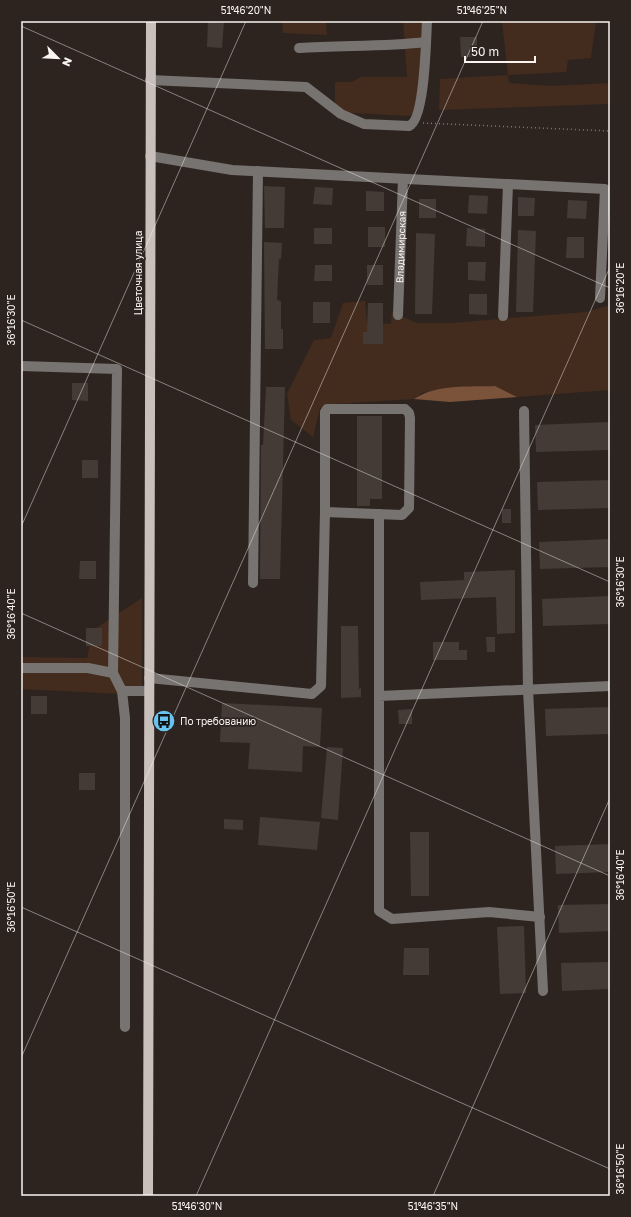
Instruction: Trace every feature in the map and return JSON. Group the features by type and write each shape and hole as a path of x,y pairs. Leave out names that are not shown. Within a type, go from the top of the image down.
{"main road":[{"name":"Цветочная улица","path":"148,1196 148,526 151,21"}],"street":[{"path":"150,80 306,87 341,114 364,124 409,126 414,123 424,82 427,21"},
{"path":"299,48 340,45 400,45 426,42"},
{"path":"150,156 232,170 605,189 600,298"},
{"path":"253,583 258,171"},
{"name":"Владимирская","path":"398,315 403,179"},
{"path":"503,316 508,184"},
{"path":"21,366 117,368 114,673 122,691 125,718 125,1027"},
{"path":"149,678 312,694 318,690 321,686 325,512 324,417 327,409 405,409 409,412 409,508 402,515 325,512"},
{"path":"524,410 528,689 543,991"},
{"path":"379,514 380,912 392,919 489,912 540,917"},
{"path":"21,668 88,668 114,673"},
{"path":"379,696 610,686"},
{"path":"122,691 149,691"}],"path":[{"path":"414,123 610,131"}],"shaded area":[{"path":"282,21 326,21 327,35 283,33"},
{"path":"403,21 422,21 424,92 418,109 410,116 335,112 335,82 352,82 361,77 407,77"},
{"path":"502,21 596,21 591,58 568,60 566,72 508,75"},
{"path":"508,75 509,83 552,86 610,83 610,104 439,110 440,79"},
{"path":"365,301 367,322 391,324 392,312 417,323 451,323 586,312 610,305 610,390 517,397 495,386 445,389 422,393 414,399 335,404 320,408 313,437 291,420 287,394 314,340 331,338 343,303"},
{"path":"495,386 517,397 450,402 414,399 432,391 453,387"},
{"path":"142,598 142,695 21,689 21,657 87,658 93,630"}],"building":[{"path":"208,21 224,21 222,48 207,47"},
{"path":"460,37 477,37 477,57 461,57"},
{"path":"264,186 285,187 284,228 265,228"},
{"path":"315,187 333,188 332,205 313,204"},
{"path":"366,191 384,192 384,211 366,211"},
{"path":"469,195 488,196 487,214 468,213"},
{"path":"518,197 535,198 534,216 518,216"},
{"path":"419,199 436,199 436,218 419,218"},
{"path":"568,200 587,201 586,219 567,218"},
{"path":"368,227 385,227 385,247 368,247"},
{"path":"314,228 332,228 332,244 314,244"},
{"path":"467,228 485,229 485,247 466,246"},
{"path":"518,230 536,231 533,312 516,312"},
{"path":"416,233 435,234 432,314 415,314"},
{"path":"567,237 584,237 584,258 566,258"},
{"path":"264,242 282,243 281,259 279,259 277,300 281,301 283,349 265,349"},
{"path":"468,262 486,262 485,281 468,280"},
{"path":"315,265 332,265 332,281 314,281"},
{"path":"367,265 383,265 383,285 367,285"},
{"path":"469,294 487,294 487,315 469,314"},
{"path":"313,302 330,302 330,323 313,323"},
{"path":"368,303 383,303 383,344 363,344 363,332 367,332"},
{"path":"72,383 88,383 88,401 72,400"},
{"path":"266,387 285,387 280,579 260,579 261,445 263,445"},
{"path":"357,416 382,416 382,499 370,499 370,506 357,506"},
{"path":"610,422 610,450 536,452 535,425"},
{"path":"82,460 98,460 98,478 82,478"},
{"path":"610,480 610,508 538,510 537,482"},
{"path":"502,509 511,509 511,523 502,523"},
{"path":"610,539 610,567 540,569 539,542"},
{"path":"80,561 96,561 96,579 79,579"},
{"path":"515,570 515,633 497,634 496,597 421,600 420,582 464,580 464,572"},
{"path":"610,596 610,624 543,626 542,599"},
{"path":"341,626 358,626 359,689 361,688 361,697 341,698"},
{"path":"86,628 102,628 102,646 86,646"},
{"path":"486,637 495,637 495,652 487,652"},
{"path":"433,642 459,642 459,650 467,650 467,660 433,660"},
{"path":"31,696 47,696 47,714 31,714"},
{"path":"222,703 322,708 320,747 303,746 302,772 248,769 250,743 220,742"},
{"path":"610,707 610,734 546,736 545,709"},
{"path":"412,709 412,724 399,724 398,710"},
{"path":"327,747 343,748 338,820 321,818"},
{"path":"79,773 95,773 95,790 79,790"},
{"path":"260,817 320,822 317,850 258,845"},
{"path":"224,819 243,820 243,830 224,829"},
{"path":"410,832 429,832 429,896 411,896"},
{"path":"610,844 610,872 556,874 555,846"},
{"path":"610,904 610,931 559,933 558,905"},
{"path":"524,926 526,993 500,994 497,927"},
{"path":"404,948 429,948 429,975 403,975"},
{"path":"610,962 610,989 562,991 561,963"}],"place":[{"name":"По требованию","path":"164,721"}]}
